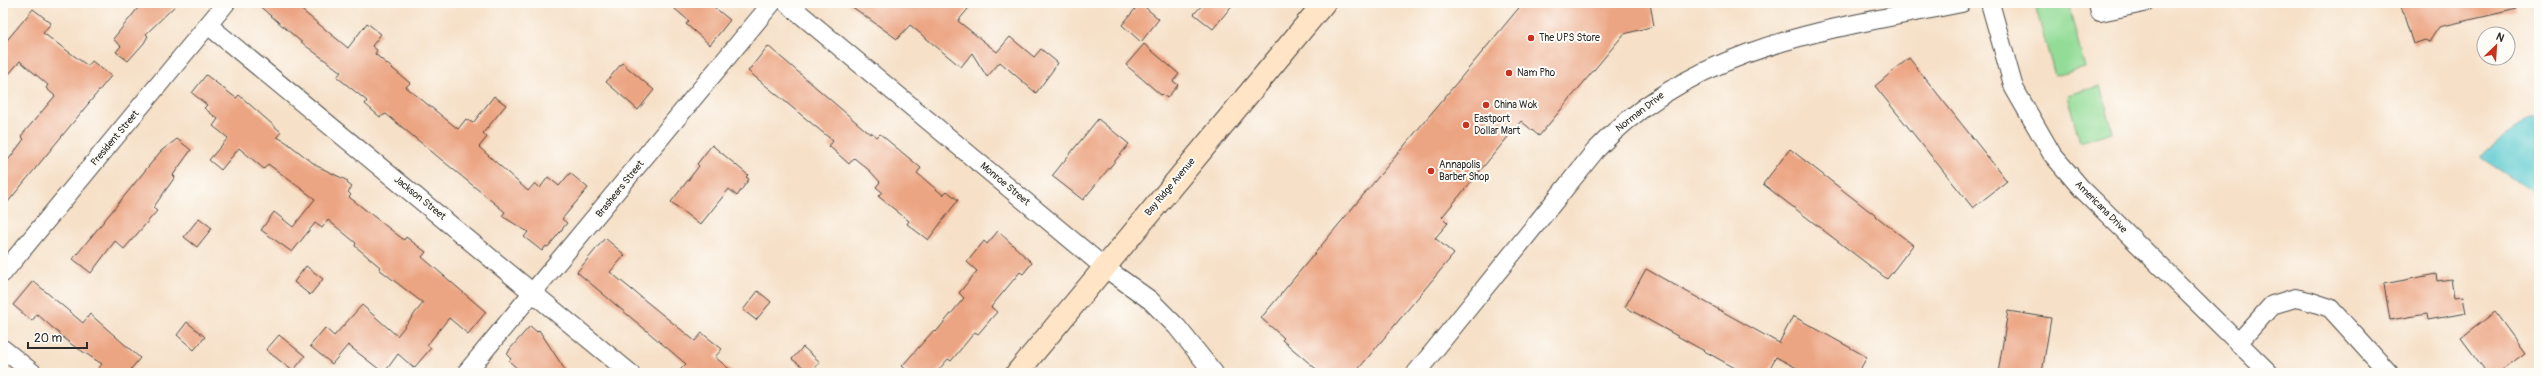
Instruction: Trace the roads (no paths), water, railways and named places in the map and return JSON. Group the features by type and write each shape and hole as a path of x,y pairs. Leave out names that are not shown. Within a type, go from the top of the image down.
{"main road":[{"name":"Bay Ridge Avenue","path":"1017,373 1324,3"}],"street":[{"name":"President Street","path":"3,273 226,3"},
{"name":"Brashears Street","path":"466,373 535,292 772,3"},
{"name":"Monroe Street","path":"787,3 1104,267 1150,300 1177,327 1214,373"},
{"name":"Norman Drive","path":"1416,373 1595,151 1607,138 1657,98 1683,81 1717,64 1755,50 1832,28 1962,3"},
{"name":"Americana Drive","path":"1990,3 2014,88 2052,154 2081,188 2269,373"},
{"path":"2098,3 2100,12 2144,3"},
{"name":"Jackson Street","path":"208,25 535,292 630,373"},
{"path":"2238,343 2272,305 2295,298 2310,301 2330,308 2389,373"},
{"path":"3,348 33,373"}],"water":[{"path":"2532,116 2539,116 2539,196 2480,156"}],"place":[{"name":"The UPS Store","path":"1531,38"},
{"name":"Nam Pho","path":"1509,73"},
{"name":"China Wok","path":"1486,105"},
{"name":"Eastport Dollar Mart","path":"1466,125"},
{"name":"Annapolis Barber Shop","path":"1431,171"}]}
